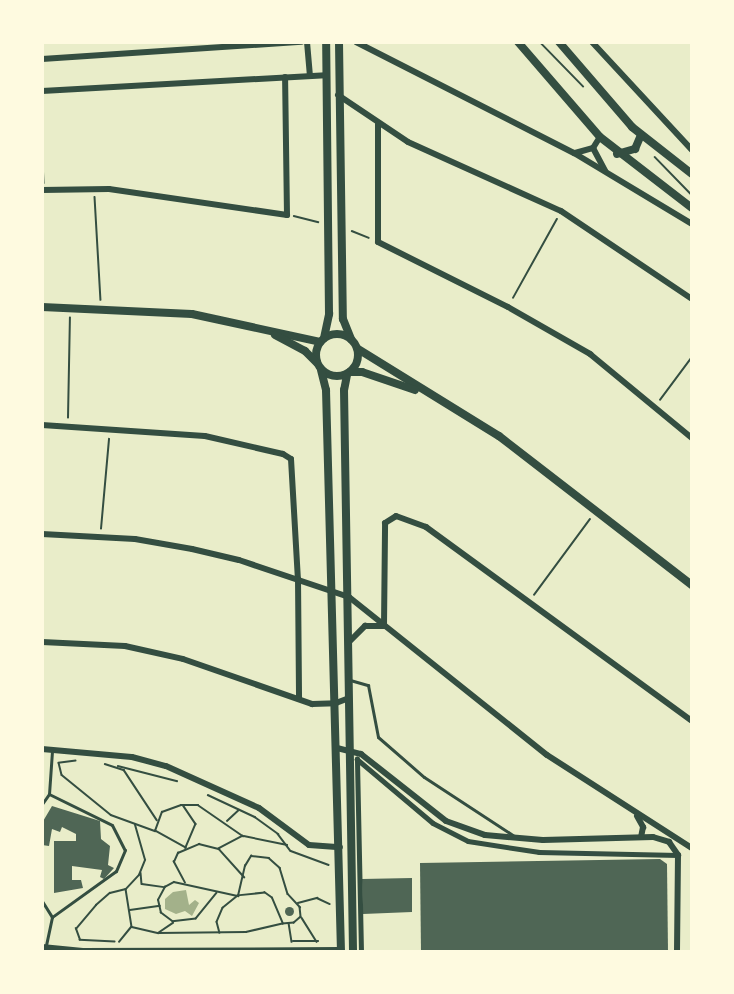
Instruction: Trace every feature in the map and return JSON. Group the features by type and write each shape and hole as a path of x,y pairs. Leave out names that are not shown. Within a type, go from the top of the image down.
{"street":[{"path":"42,59 301,42"},
{"path":"307,42 310,76"},
{"path":"44,948 341,951 326,383 319,367 322,340 328,324 326,42"},
{"path":"339,42 343,319 351,339 358,349 499,436 692,585"},
{"path":"356,42 574,153 692,224"},
{"path":"518,42 617,154 692,208"},
{"path":"559,42 641,135 692,174"},
{"path":"592,42 692,151"},
{"path":"42,91 326,75"},
{"path":"43,190 95,189 199,200 287,214 285,77"},
{"path":"338,95 378,124 561,211 692,299"},
{"path":"378,124 378,242 508,307 590,354 656,405 692,438"},
{"path":"617,154 635,148 641,135"},
{"path":"574,153 593,148 600,137"},
{"path":"593,148 605,171"},
{"path":"42,307 101,307 192,314 322,340 338,334 351,339"},
{"path":"257,327 305,351 319,367 333,376 369,374 433,397"},
{"path":"353,952 344,390 348,374 358,362 358,349"},
{"path":"42,424 205,436 283,454 291,459 298,579 299,699"},
{"path":"384,626 385,524 396,516 426,527 530,600 692,721"},
{"path":"42,534 101,536 192,549 298,579 348,597 547,755 637,816 692,849"},
{"path":"349,642 365,626 384,626"},
{"path":"42,642 125,646 171,656 323,705 349,698"},
{"path":"337,748 350,748 446,821 485,835 518,839 641,837 664,839 673,844 678,855 677,952"},
{"path":"42,749 132,757 166,766 259,808 309,845 340,847"},
{"path":"361,952 357,759 434,823 468,841 539,852 678,855 692,849"},
{"path":"637,816 643,828 641,837"}],"lane":[{"path":"349,680 368,685 374,731 390,749 424,777 518,839"},
{"path":"42,804 49,794 52,749"},
{"path":"44,948 52,917 116,872 125,850 112,825 49,794"},
{"path":"42,901 52,917"}],"path":[{"path":"42,139 43,190"},
{"path":"95,189 101,307"},
{"path":"508,307 561,211"},
{"path":"287,214 326,224"},
{"path":"340,226 378,242"},
{"path":"68,425 71,306"},
{"path":"656,405 692,357"},
{"path":"101,536 110,428"},
{"path":"530,600 597,510"},
{"path":"85,761 58,764 62,775 111,815 155,831 186,848 199,844 219,849 244,878"},
{"path":"95,762 179,781"},
{"path":"118,766 157,819"},
{"path":"199,791 238,810 278,834 291,851 334,867"},
{"path":"155,831 157,819 162,812 183,805 209,809 243,836 287,845"},
{"path":"183,805 196,824 186,848 174,862 185,883"},
{"path":"226,821 238,810"},
{"path":"135,825 144,848 140,871 142,884 165,886 185,883 217,893 238,896 265,893 276,905 277,915 283,924"},
{"path":"219,849 243,836"},
{"path":"220,933 217,922 223,908 238,896 244,878 244,866 251,856 270,858 280,868 288,894 297,903 301,917 312,928 320,951"},
{"path":"126,943 80,940 76,928 110,894 126,889 140,871"},
{"path":"165,886 158,900 161,914 173,922 196,919 217,893"},
{"path":"126,889 132,927"},
{"path":"297,903 318,898 334,905 334,896"},
{"path":"129,910 160,906"},
{"path":"132,927 158,933 220,933 289,923 301,917"},
{"path":"158,933 169,929 173,922"},
{"path":"289,923 292,951"},
{"path":"118,943 132,927"},
{"path":"280,941 325,941"}],"shaded area":[{"path":"186,890 189,905 195,900 199,903 192,916 185,911 176,914 165,909 165,899 173,892"}],"building":[{"path":"52,806 100,821 101,839 110,846 108,865 114,868 104,879 100,877 102,870 72,866 72,880 81,880 83,888 54,893 54,841 76,841 76,834 62,827 60,832 52,829 49,846 42,845 42,823"},
{"path":"660,859 667,864 668,952 421,952 420,863"},
{"path":"412,878 412,912 363,914 362,879"},
{"path":"289,906 294,911 289,916 284,911"}]}
